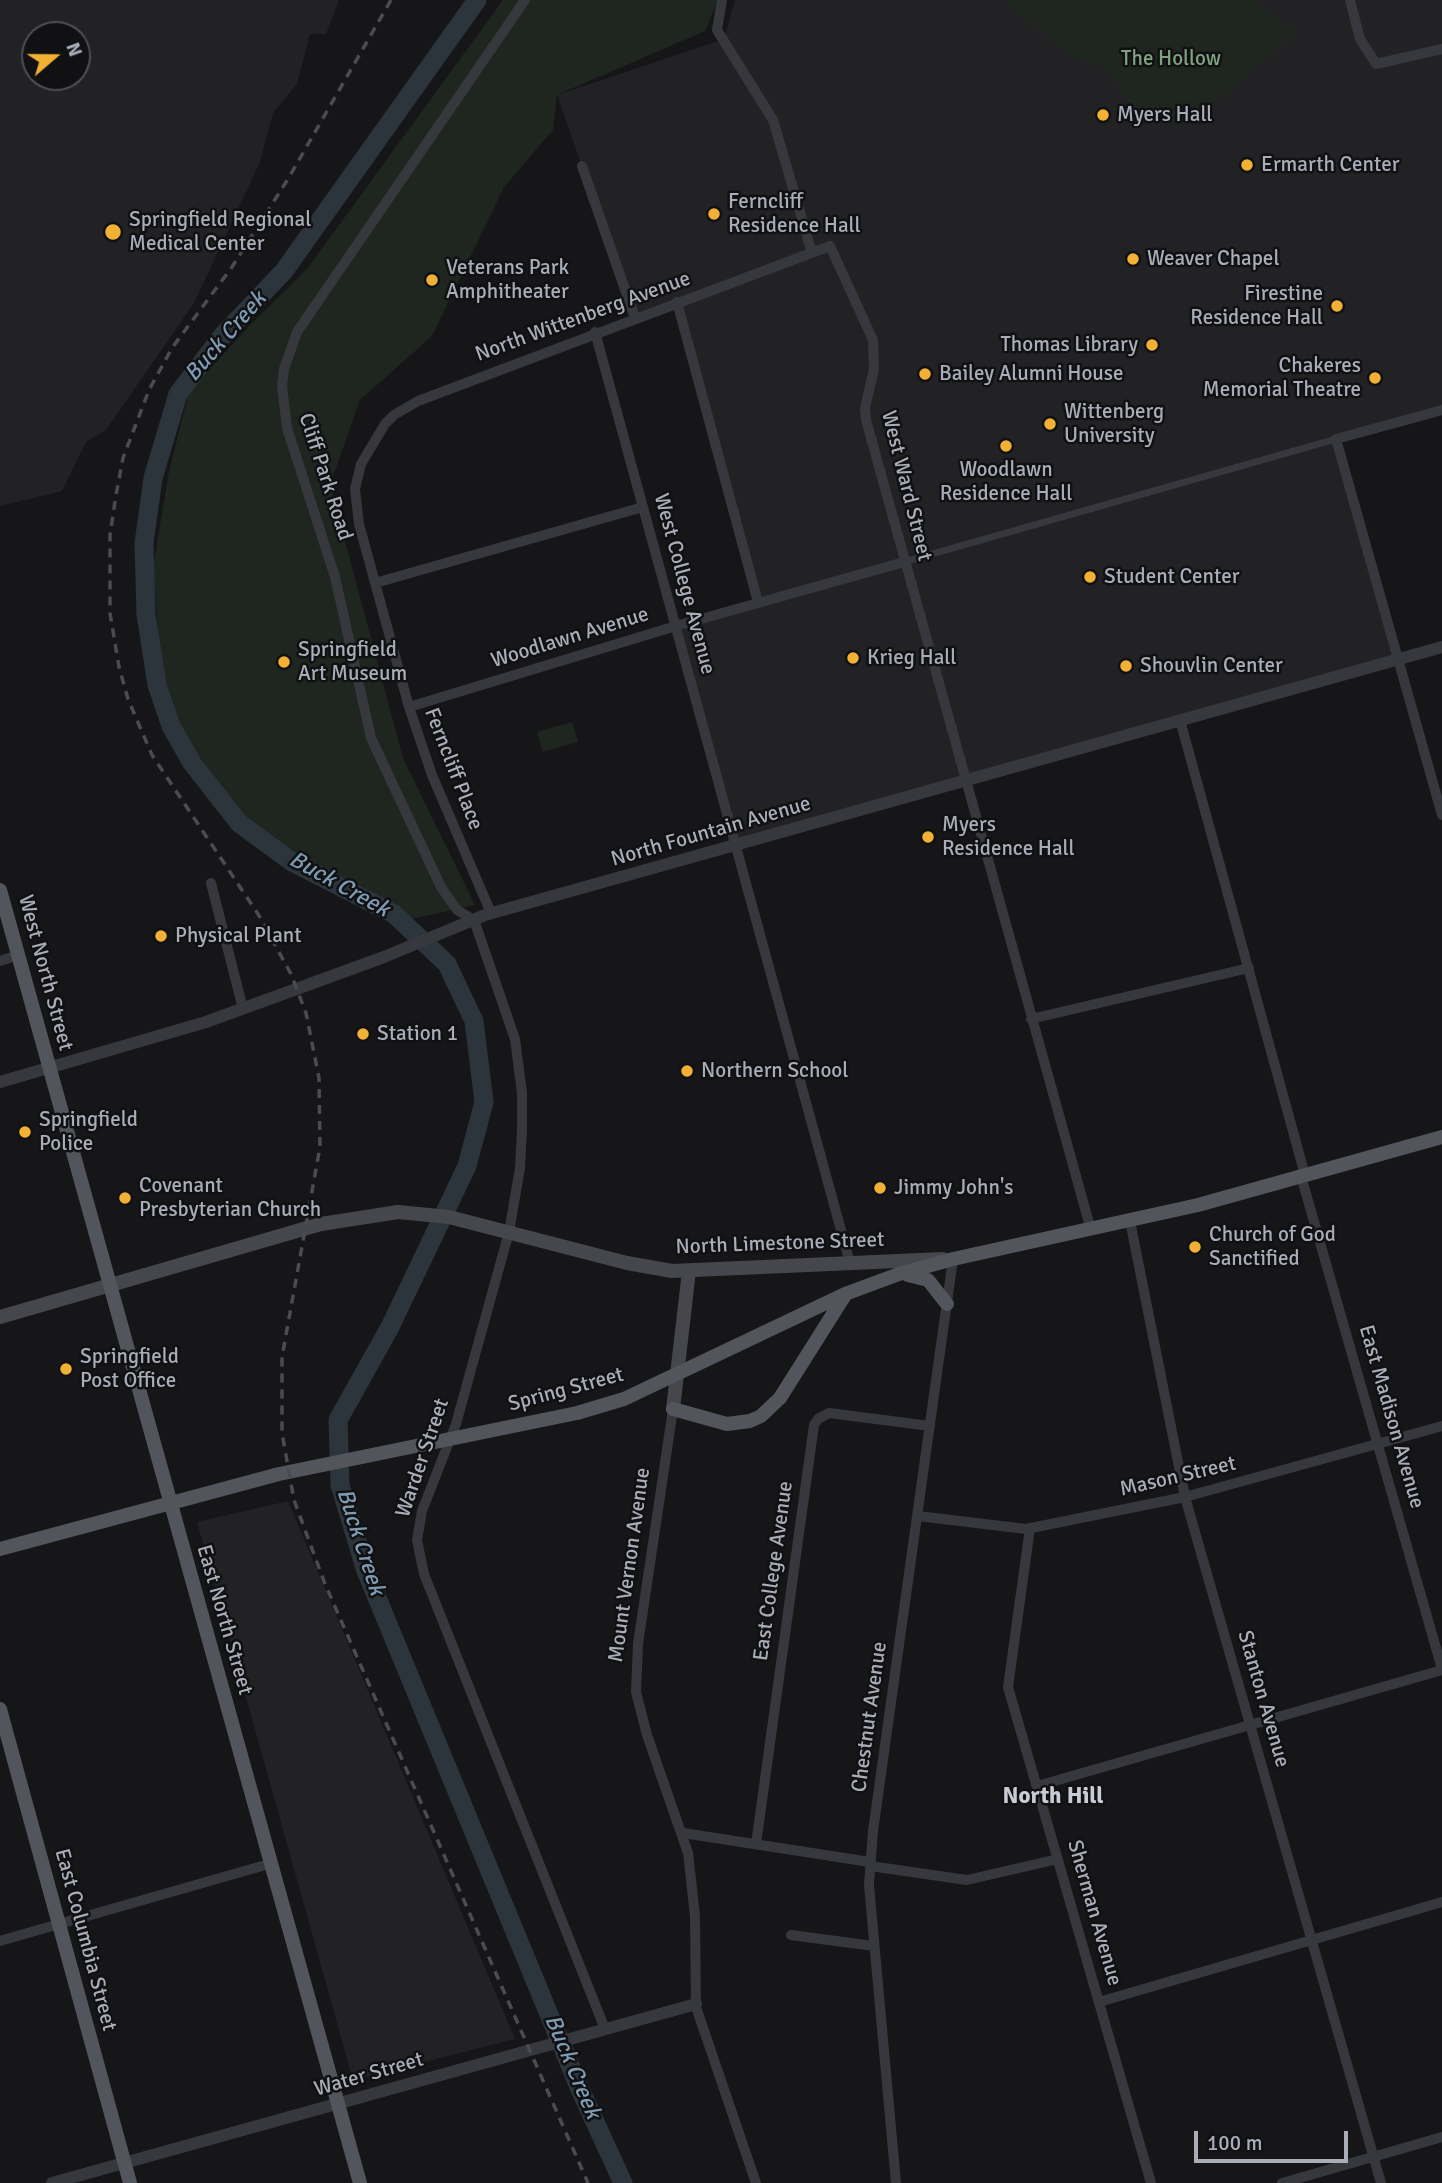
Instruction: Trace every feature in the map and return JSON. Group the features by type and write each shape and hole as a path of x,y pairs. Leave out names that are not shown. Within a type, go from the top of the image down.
{"main road":[{"name":"West North Street","path":"0,890 49,1068"},
{"name":"East North Street","path":"49,1068 336,2105 360,2183"},
{"name":"North Limestone Street","path":"0,1317 321,1224 398,1212 423,1212 478,1223 627,1263 689,1271 953,1259 1130,1221 1442,1137"},
{"name":"Spring Street","path":"0,1549 279,1474 577,1413 624,1399 705,1363 845,1294 953,1259"},
{"name":"Mount Vernon Avenue","path":"673,1409 689,1271"},
{"path":"900,1274 917,1275 929,1280 947,1304"},
{"path":"673,1409 727,1424 750,1421 761,1416 780,1398 845,1294"},
{"name":"East Columbia Street","path":"0,1709 130,2183"}],"street":[{"name":"Cliff Park Road","path":"474,920 457,910 441,887 371,738 335,577 287,428 282,386 284,369 297,332 525,0"},
{"path":"722,0 718,30 773,120 812,253"},
{"path":"1350,0 1360,39 1376,64 1442,49"},
{"path":"582,166 635,318"},
{"name":"West Ward Street","path":"812,253 830,246 871,333 875,353 865,408 866,420 1091,1230"},
{"name":"North Wittenberg Avenue","path":"378,435 394,415 418,401 595,332 812,253"},
{"path":"677,302 758,602"},
{"name":"West College Avenue","path":"595,332 736,846"},
{"path":"904,562 1442,410"},
{"name":"Ferncliff Place","path":"378,435 361,464 355,489 359,524 409,707 432,775 491,913"},
{"path":"1336,439 1442,815"},
{"path":"375,583 643,506"},
{"name":"Woodlawn Avenue","path":"409,707 676,626 904,562"},
{"name":"North Fountain Avenue","path":"0,1082 243,1009 384,957 491,913 1442,647"},
{"name":"East Madison Avenue","path":"1180,720 1303,1176 1442,1669"},
{"path":"736,846 850,1263"},
{"path":"211,883 243,1009"},
{"name":"Warder Street","path":"474,920 509,1014 520,1069 520,1168 509,1232 456,1424 417,1528 419,1556 599,2031"},
{"path":"0,961 18,956"},
{"path":"1031,1018 1249,968"},
{"name":"Stanton Avenue","path":"1130,1221 1185,1497 1381,2183"},
{"name":"Chestnut Avenue","path":"896,2183 874,1946 870,1864 953,1259"},
{"name":"Mount Vernon Avenue","path":"673,1409 636,1671 639,1709 683,1833 693,1881 696,2004 756,2183"},
{"name":"East College Avenue","path":"756,1844 814,1425 818,1419 829,1413 930,1426"},
{"name":"Mason Street","path":"918,1516 1030,1528 1185,1497 1442,1426"},
{"name":"Sherman Avenue","path":"1030,1528 1008,1687 1151,2183"},
{"path":"1037,1786 1442,1669"},
{"path":"683,1833 967,1880 1058,1859"},
{"path":"0,1941 269,1864"},
{"path":"1099,2002 1442,1902"},
{"path":"791,1935 874,1946"},
{"name":"Water Street","path":"52,2183 696,2004"},
{"path":"1282,2183 1442,2137"}],"shaded area":[{"name":"Springfield Regional Medical Center","path":"0,0 339,0 326,34 310,34 297,84 273,113 260,162 194,303 106,430 86,442 62,491 0,506"},
{"name":"Wittenberg University","path":"735,0 1442,0 1442,409 1337,439 1398,659 736,846 676,626 757,602 678,303 635,318 557,95 724,39"},
{"path":"288,1501 515,2039 353,2080 197,1522"}],"green space":[{"path":"503,0 718,0 705,31 557,95 553,130 504,187 432,336 360,400 330,485 403,758 475,905 411,919 386,900 296,854 246,820 195,751 175,715 161,664 153,567 169,471 189,392 249,326 307,269"},
{"name":"The Hollow","path":"1005,0 1255,0 1277,20 1298,31 1230,91 1184,124 1164,125 1134,110 1106,68 1067,54"},
{"path":"572,722 578,742 543,752 537,732"}],"waterway":[{"name":"Buck Creek","path":"477,0 284,271 223,335 178,394 153,478 144,543 146,614 157,685 171,726 192,763 239,823 292,862 394,914 447,964 474,1021 484,1102 467,1166 390,1327 338,1420 340,1485 366,1571 579,2087 623,2183"}],"railway":[{"path":"391,0 288,179 232,267 172,348 149,390 123,458 116,495 110,535 110,613 119,667 128,699 152,755 258,914 291,974 306,1013 319,1078 320,1147 282,1357 282,1433 294,1500 325,1584 588,2183"}],"place":[{"name":"Myers Hall","path":"1103,115"},
{"name":"Ermarth Center","path":"1247,165"},
{"name":"Ferncliff Residence Hall","path":"714,214"},
{"name":"Springfield Regional Medical Center","path":"113,232"},
{"name":"Weaver Chapel","path":"1133,259"},
{"name":"Veterans Park Amphitheater","path":"432,280"},
{"name":"Firestine Residence Hall","path":"1337,306"},
{"name":"Thomas Library","path":"1152,345"},
{"name":"Bailey Alumni House","path":"925,374"},
{"name":"Chakeres Memorial Theatre","path":"1375,378"},
{"name":"Wittenberg University","path":"1050,424"},
{"name":"Woodlawn Residence Hall","path":"1006,446"},
{"name":"Student Center","path":"1090,577"},
{"name":"Krieg Hall","path":"853,658"},
{"name":"Springfield Art Museum","path":"284,662"},
{"name":"Shouvlin Center","path":"1126,666"},
{"name":"Myers Residence Hall","path":"928,837"},
{"name":"Physical Plant","path":"161,936"},
{"name":"Station 1","path":"363,1034"},
{"name":"Northern School","path":"687,1071"},
{"name":"Springfield Police","path":"25,1132"},
{"name":"Jimmy John's","path":"880,1188"},
{"name":"Covenant Presbyterian Church","path":"125,1198"},
{"name":"Church of God Sanctified","path":"1195,1247"},
{"name":"Springfield Post Office","path":"66,1369"}],"district":[{"name":"North Hill","path":"1053,1797"}]}
